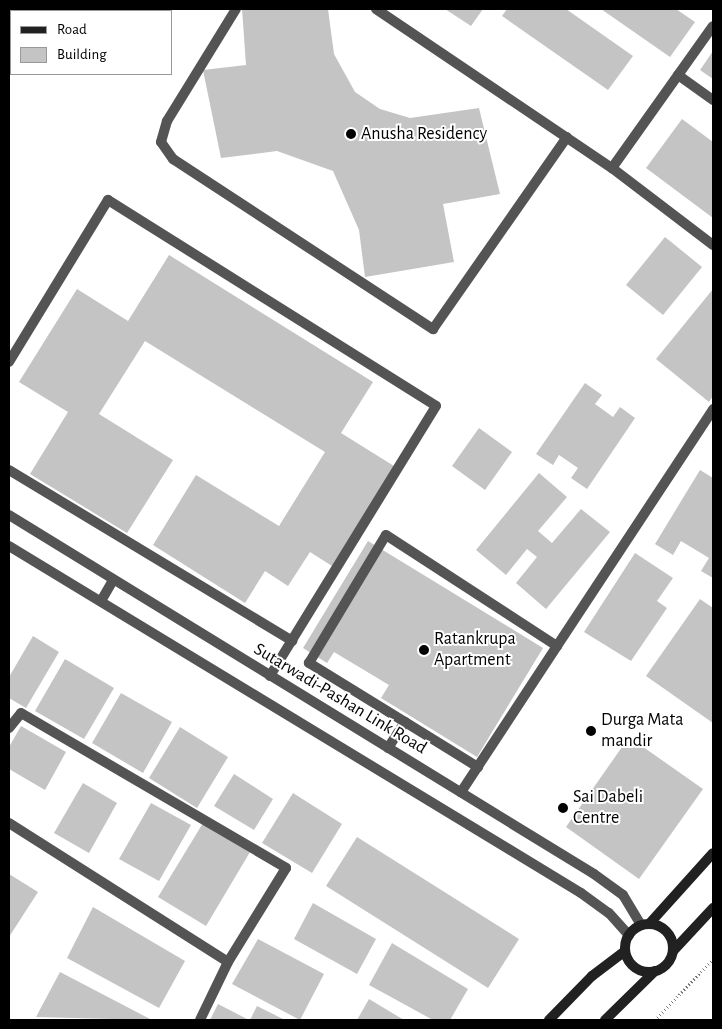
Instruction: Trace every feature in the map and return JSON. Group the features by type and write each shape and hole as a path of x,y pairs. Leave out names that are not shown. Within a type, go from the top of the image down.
{"main road":[{"path":"549,1020 592,976 625,951 629,935 646,924 713,853"},
{"path":"605,1020 656,971 666,964 673,951 713,908"},
{"path":"646,924 665,930 673,951"},
{"path":"625,951 638,969 656,971"}],"street":[{"path":"236,9 167,121 162,142 173,159 433,329 567,137"},
{"path":"376,9 612,168 713,245"},
{"path":"612,168 713,26"},
{"path":"678,75 713,100"},
{"path":"9,362 108,200 436,406 270,676"},
{"path":"461,792 713,409"},
{"path":"9,470 292,641"},
{"name":"Sutarwadi-Pashan Link Road","path":"9,515 594,874 623,895 646,924"},
{"path":"478,766 309,663 386,535 557,646"},
{"path":"9,546 581,894 609,913 629,935"},
{"path":"102,601 114,580"},
{"path":"9,728 21,713 286,868 228,962 200,1020"},
{"path":"388,748 405,722"},
{"path":"9,824 228,962"}],"path":[{"path":"655,1020 713,959"}],"building":[{"name":"Anusha Residency","path":"242,9 328,9 334,54 355,92 380,109 410,118 479,108 500,194 443,204 454,262 365,277 359,230 333,171 277,151 221,158 203,70 246,65"},
{"path":"445,9 483,9 471,26"},
{"path":"507,9 566,9 633,56 608,90 502,16"},
{"path":"601,9 676,9 695,22 670,57"},
{"path":"713,51 713,79 700,70"},
{"path":"682,119 713,142 713,218 646,168"},
{"path":"665,237 702,267 663,315 626,285"},
{"path":"169,255 373,382 341,433 394,466 332,566 310,552 288,586 265,571 245,603 153,545 196,475 279,526 325,452 145,341 99,414 173,460 127,533 30,474 68,412 19,382 77,289 128,321"},
{"path":"713,289 713,396 709,402 656,359"},
{"path":"585,383 602,395 595,404 613,417 620,407 635,418 587,489 571,478 578,468 559,455 553,465 536,454"},
{"path":"479,428 512,452 485,490 452,466"},
{"path":"700,470 713,478 713,578 701,571 709,558 681,541 673,555 655,544"},
{"path":"539,473 567,497 538,531 552,543 581,509 610,532 546,609 516,583 537,557 527,549 506,575 476,550"},
{"name":"Ratankrupa Apartment","path":"368,541 543,648 477,757 381,698 389,685 334,652 327,663 303,648"},
{"path":"635,553 673,578 657,601 667,608 631,661 584,632"},
{"path":"700,599 713,608 713,723 646,676"},
{"path":"33,636 59,652 26,708 9,698 9,677"},
{"path":"65,659 114,688 84,739 35,711"},
{"path":"121,693 172,722 143,773 92,743"},
{"path":"21,726 66,752 45,790 9,769 9,747"},
{"path":"180,727 228,757 197,808 149,778"},
{"path":"629,737 703,789 639,879 566,827"},
{"path":"234,774 273,799 254,830 214,806"},
{"path":"83,783 117,803 89,853 54,833"},
{"path":"293,793 342,824 312,873 262,843"},
{"path":"151,803 191,825 159,881 119,859"},
{"path":"203,823 250,852 206,926 158,897"},
{"path":"357,837 519,939 488,988 326,886"},
{"path":"9,874 38,892 9,937"},
{"path":"313,903 376,939 357,974 294,939"},
{"path":"93,907 185,961 159,1008 67,958"},
{"path":"258,939 324,974 300,1020 232,984"},
{"path":"392,943 468,989 450,1020 433,1020 369,985"},
{"path":"60,972 152,1020 36,1017"},
{"path":"369,999 404,1020 357,1020"},
{"path":"218,1004 249,1020 210,1020"},
{"path":"257,1006 285,1020 250,1020"}],"place":[{"name":"Anusha Residency","path":"351,134"},
{"name":"Ratankrupa Apartment","path":"424,650"},
{"name":"Durga Mata mandir","path":"591,731"},
{"name":"Sai Dabeli Centre","path":"563,808"}]}
